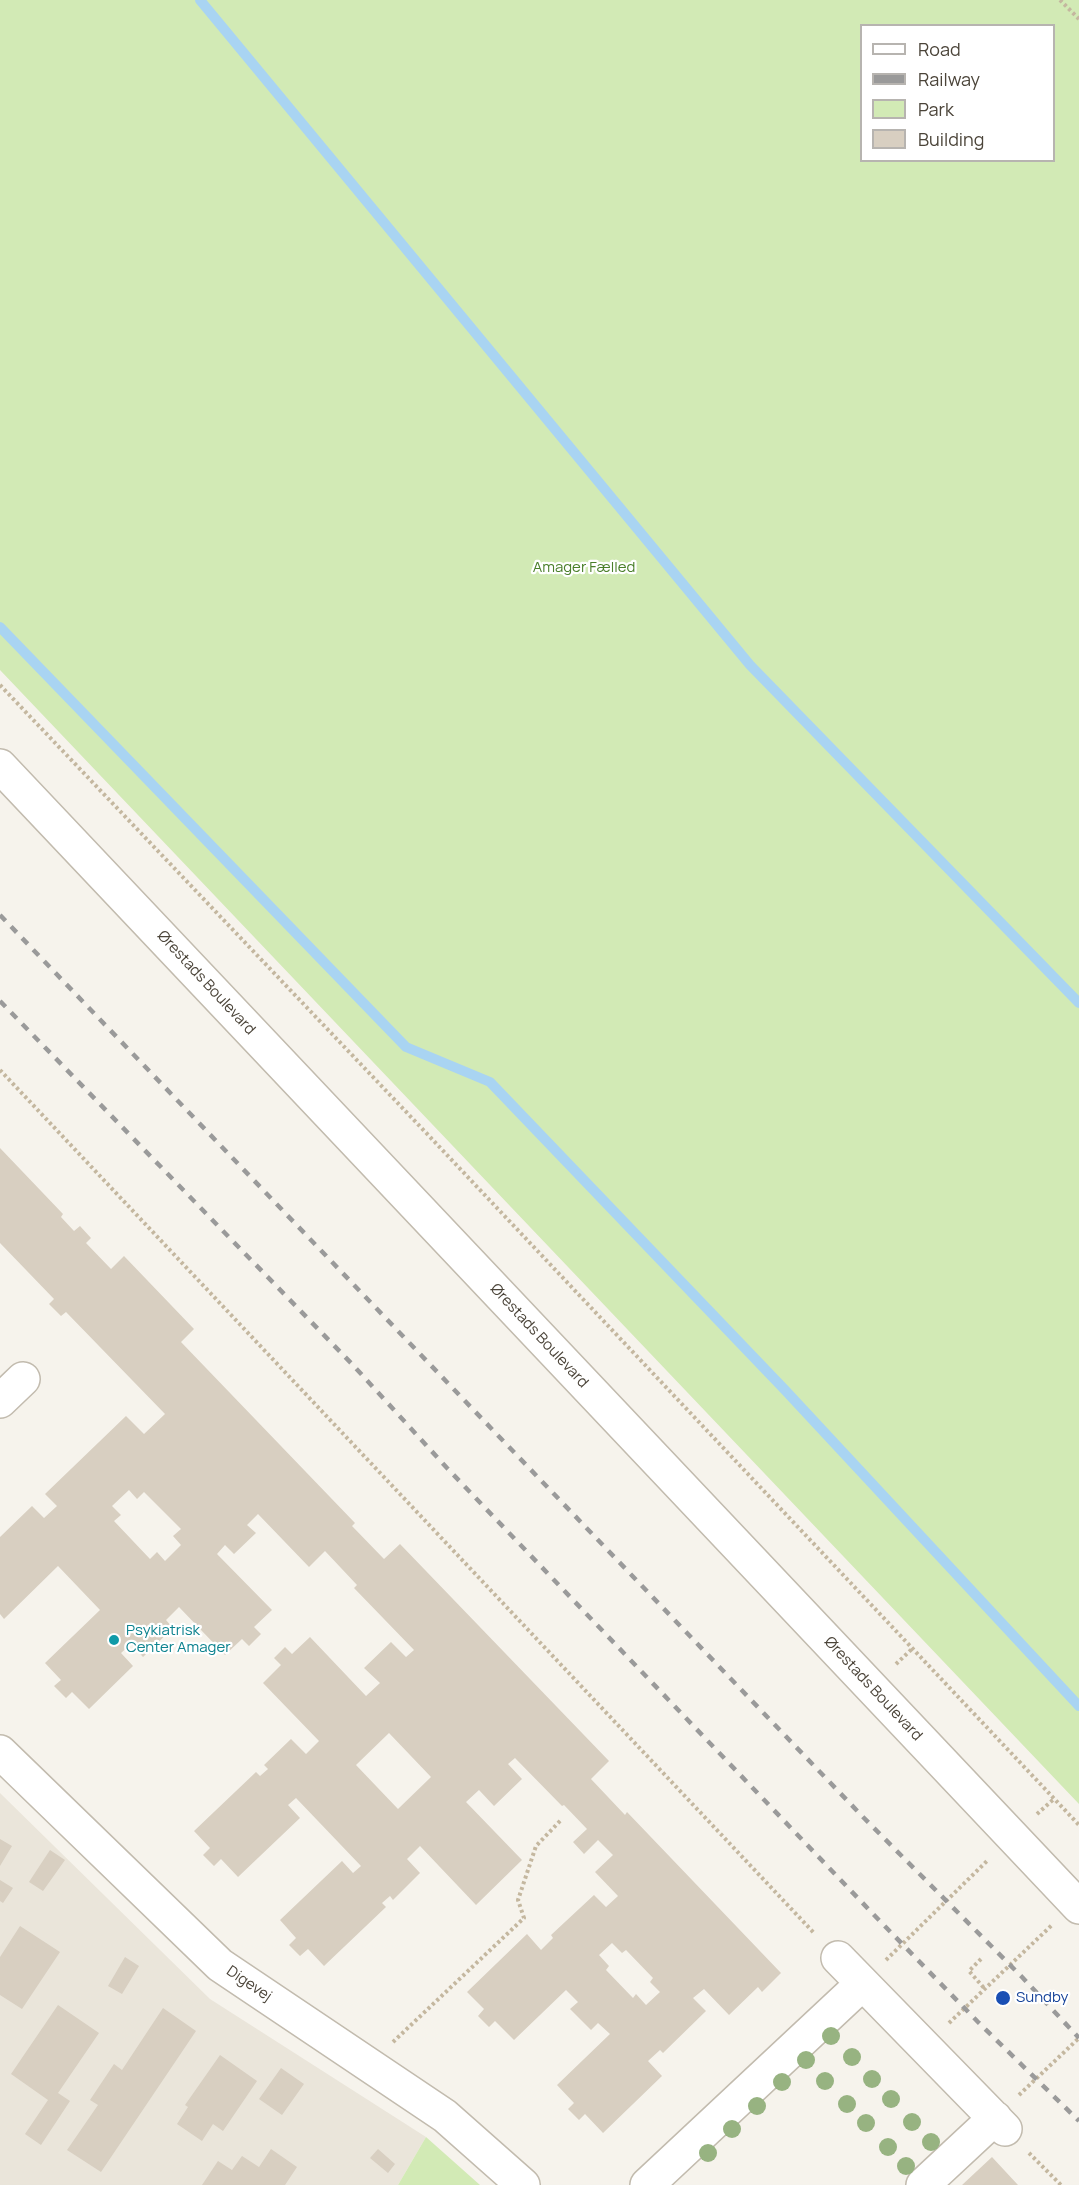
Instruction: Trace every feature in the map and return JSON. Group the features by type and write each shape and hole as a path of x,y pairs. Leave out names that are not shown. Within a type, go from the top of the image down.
{"street":[{"name":"Ørestads Boulevard","path":"0,766 1077,1905"},
{"name":"Digevej","path":"0,1752 220,1965 445,2116 523,2185"},
{"path":"838,1958 1000,2124 923,2185"},
{"path":"647,2185 862,1984"}],"path":[{"path":"1060,0 1079,19"},
{"path":"0,686 580,1295 1079,1825"},
{"path":"0,1070 838,1958"},
{"path":"862,1984 1012,1836 1054,1799"},
{"path":"369,2065 524,1918 518,1900 536,1845 561,1820"},
{"path":"924,2047 984,1988 1077,1905"},
{"path":"981,1959 969,1971 984,1988"},
{"path":"1061,2185 1000,2124 1079,2038"}],"shaded area":[{"path":"0,1793 210,1999 426,2137 398,2185 0,2185"}],"green space":[{"name":"Amager Fælled","path":"0,0 1079,0 1079,1804 0,670"},
{"path":"426,2137 480,2185 398,2185"}],"building":[{"name":"Psykiatrisk Center Amager","path":"0,1148 63,1214 61,1217 74,1231 80,1226 91,1238 86,1243 111,1269 124,1256 194,1329 181,1342 355,1523 352,1526 384,1559 400,1544 609,1761 591,1779 625,1815 627,1812 781,1973 762,1992 758,1987 729,2015 704,1989 693,1998 706,2011 663,2053 660,2050 648,2061 662,2076 603,2133 585,2114 579,2120 568,2109 574,2103 557,2085 610,2034 598,2023 591,2030 570,2009 578,2002 566,1990 514,2040 495,2021 489,2027 478,2016 484,2009 467,1992 527,1934 541,1950 553,1938 551,1935 594,1895 606,1907 618,1896 595,1872 613,1855 598,1840 584,1854 573,1842 587,1829 515,1758 508,1764 522,1779 494,1806 479,1790 466,1802 522,1860 476,1905 420,1846 407,1859 420,1873 393,1900 390,1896 382,1903 386,1907 324,1966 308,1949 300,1956 289,1945 296,1938 280,1920 342,1861 353,1873 361,1866 296,1798 288,1805 300,1818 238,1877 221,1859 214,1866 203,1855 210,1848 194,1831 256,1772 260,1776 268,1769 264,1765 291,1739 306,1754 319,1741 263,1683 281,1665 274,1658 285,1647 292,1654 310,1637 366,1696 380,1683 364,1668 391,1642 406,1657 414,1650 354,1588 357,1585 325,1551 309,1567 258,1514 247,1525 256,1533 234,1554 225,1545 217,1554 272,1610 254,1627 261,1634 249,1646 242,1639 225,1655 179,1607 166,1620 173,1628 143,1657 131,1644 121,1653 133,1666 89,1709 72,1692 66,1698 54,1686 61,1680 45,1663 100,1610 58,1566 4,1619 0,1614 0,1537 32,1506 44,1518 57,1506 45,1494 126,1416 144,1434 165,1414 66,1312 61,1316 49,1304 54,1299 0,1243","holes":["129,1490 137,1499 144,1492 181,1529 173,1536 181,1545 165,1561 157,1552 150,1559 114,1521 121,1515 112,1506","389,1733 431,1777 398,1809 356,1765","612,1943 622,1953 626,1950 653,1978 650,1982 660,1992 646,2005 636,1994 633,1998 606,1970 609,1966 599,1955"]},
{"path":"0,1839 12,1846 0,1866"},
{"path":"50,1850 65,1860 43,1891 29,1882"},
{"path":"0,1880 13,1888 3,1903 0,1901"},
{"path":"20,1926 60,1952 22,2009 0,1995 0,1957"},
{"path":"125,1957 139,1966 122,1994 108,1986"},
{"path":"58,2005 99,2033 58,2093 70,2101 41,2145 25,2134 48,2100 11,2074"},
{"path":"163,2008 196,2031 101,2172 67,2150 98,2105 90,2100 114,2064 122,2070"},
{"path":"220,2055 257,2081 223,2131 213,2124 202,2141 177,2124 188,2107 185,2105"},
{"path":"281,2068 304,2084 282,2115 259,2099"},
{"path":"271,2149 297,2167 285,2185 202,2185 218,2161 232,2170 242,2156 259,2167"},
{"path":"378,2149 395,2164 388,2173 370,2158"},
{"path":"992,2157 1018,2185 962,2185"}],"waterway":[{"path":"200,0 750,665 1079,1003"},
{"path":"0,627 406,1047 490,1082 785,1390 1079,1706"}],"railway":[{"path":"0,915 864,1818 1022,1977 1079,2038"},
{"path":"0,1001 352,1364 447,1468 876,1917 1079,2121"}],"place":[{"name":"Psykiatrisk Center Amager","path":"114,1640"},
{"name":"Sundby","path":"1003,1998"}]}
